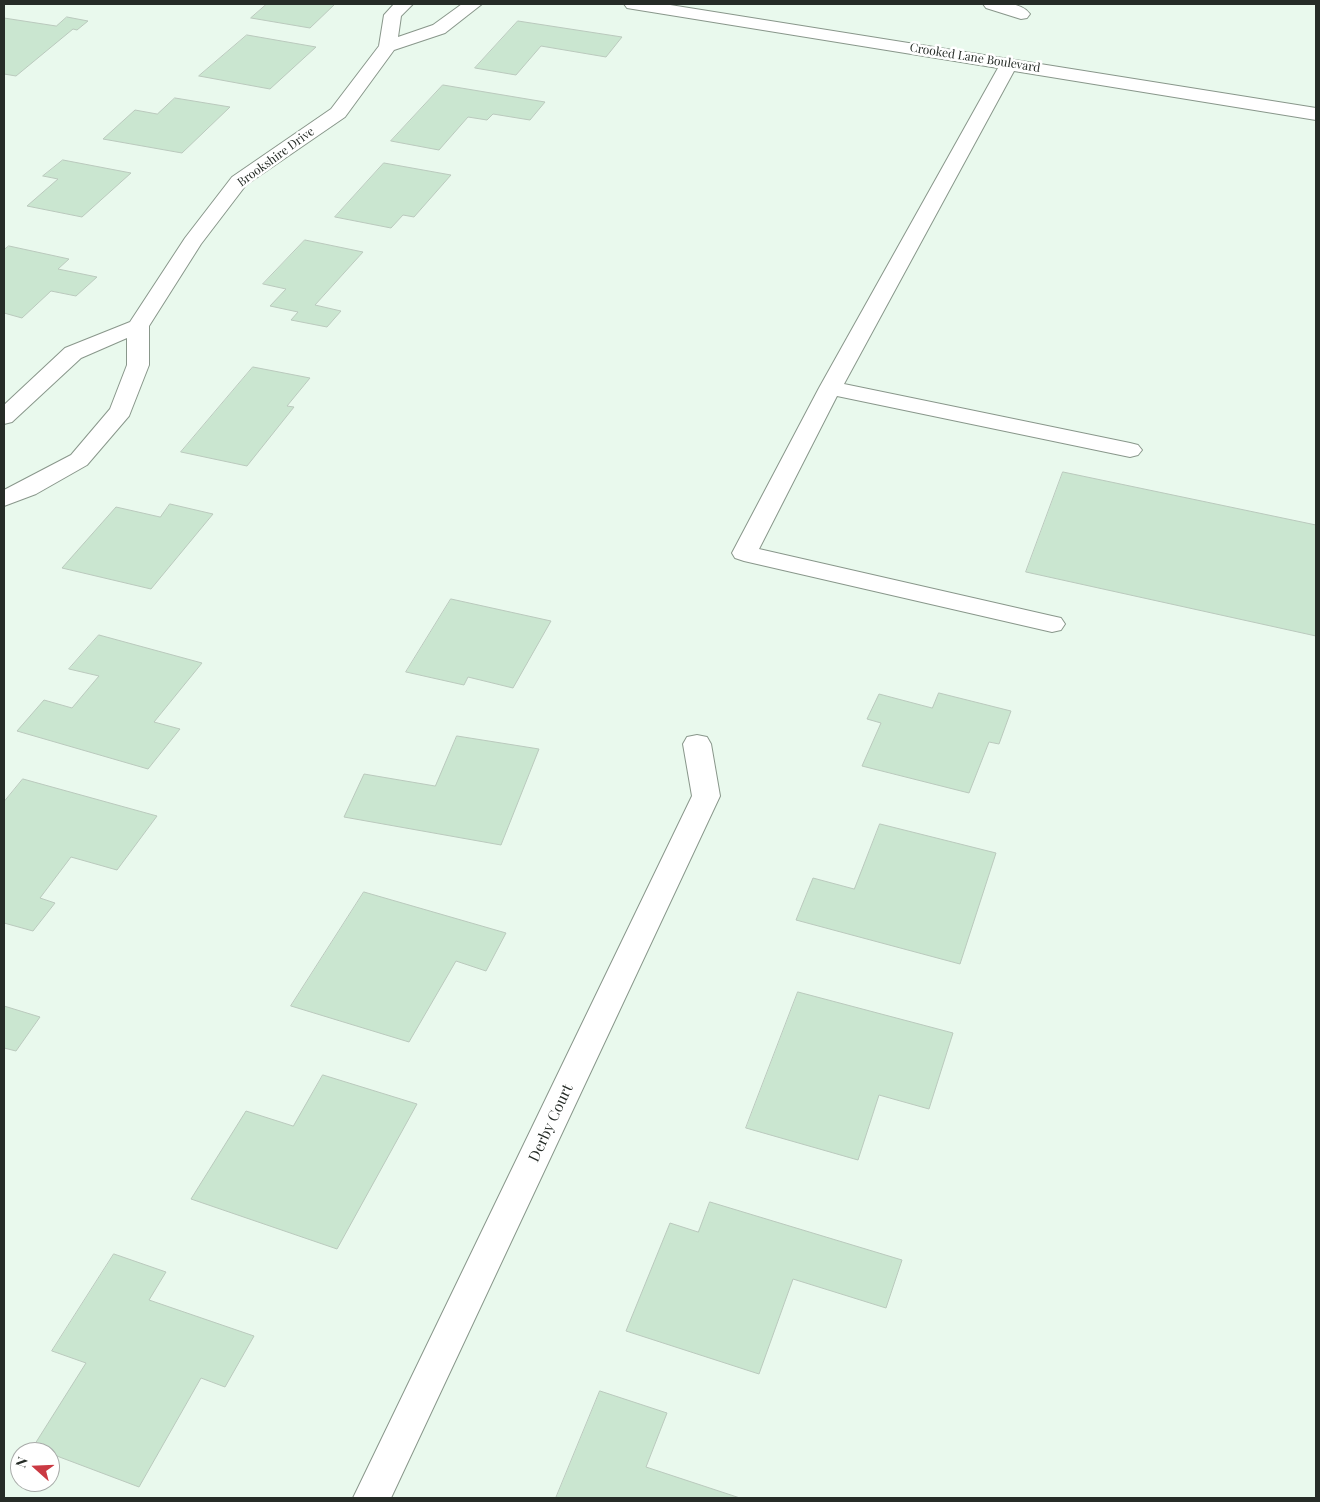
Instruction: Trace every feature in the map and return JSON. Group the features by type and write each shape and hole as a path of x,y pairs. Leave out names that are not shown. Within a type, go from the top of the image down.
{"street":[{"name":"Brookshire Drive","path":"138,326 192,242 239,180 338,113 388,46 393,15 404,4"},
{"path":"388,46 439,29 473,4"},
{"name":"Crooked Lane Boulevard","path":"633,4 1316,114"},
{"path":"992,4 1021,14"},
{"path":"1009,64 830,388 744,553 1052,624"},
{"path":"4,417 73,353 138,326 138,365 121,411 79,460 28,489 4,500"},
{"path":"830,388 1130,450"},
{"name":"Derby Court","path":"372,1498 706,796 698,744"}],"building":[{"path":"267,4 335,4 310,28 251,18"},
{"path":"67,17 88,21 77,30 73,29 16,76 4,74 4,18 56,26"},
{"path":"518,21 622,37 606,57 541,46 516,75 475,68"},
{"path":"247,35 316,47 270,89 199,76"},
{"path":"443,85 545,102 530,120 493,114 487,120 468,117 439,150 391,141"},
{"path":"175,98 230,107 182,153 103,139 135,110 157,114"},
{"path":"63,160 131,173 82,217 27,206 58,179 43,176"},
{"path":"384,163 451,175 414,217 403,215 391,228 335,217"},
{"path":"305,240 363,252 315,305 341,311 327,327 291,320 298,312 270,306 286,289 263,284"},
{"path":"9,246 69,259 58,269 97,277 76,296 51,291 22,318 4,313 4,250"},
{"path":"253,367 310,378 287,406 294,407 247,466 181,452"},
{"path":"1063,472 1316,525 1316,636 1026,572"},
{"path":"170,504 213,514 151,589 62,568 116,507 160,517"},
{"path":"451,599 551,621 513,688 468,677 464,685 406,672"},
{"path":"99,635 202,663 154,722 180,729 148,769 17,731 44,700 72,708 99,676 69,669"},
{"path":"939,693 1011,711 999,744 989,742 969,793 862,766 881,723 867,719 879,694 932,708"},
{"path":"457,736 539,749 501,845 344,817 364,774 435,786"},
{"path":"23,779 157,816 117,870 71,857 40,898 55,903 33,931 4,923 4,802"},
{"path":"880,824 996,853 960,964 796,920 813,878 854,889"},
{"path":"364,892 506,933 486,971 456,961 409,1042 291,1006"},
{"path":"798,992 953,1033 929,1109 879,1095 858,1160 746,1128"},
{"path":"4,1006 40,1017 16,1051 4,1048"},
{"path":"323,1075 417,1104 337,1249 191,1199 246,1111 293,1126"},
{"path":"710,1202 902,1260 886,1308 793,1279 759,1374 626,1331 670,1223 698,1232"},
{"path":"114,1254 166,1272 149,1300 254,1336 225,1387 201,1378 139,1487 60,1457 60,1442 36,1442 86,1363 52,1351"},
{"path":"600,1391 667,1413 646,1467 740,1498 556,1498"}]}
